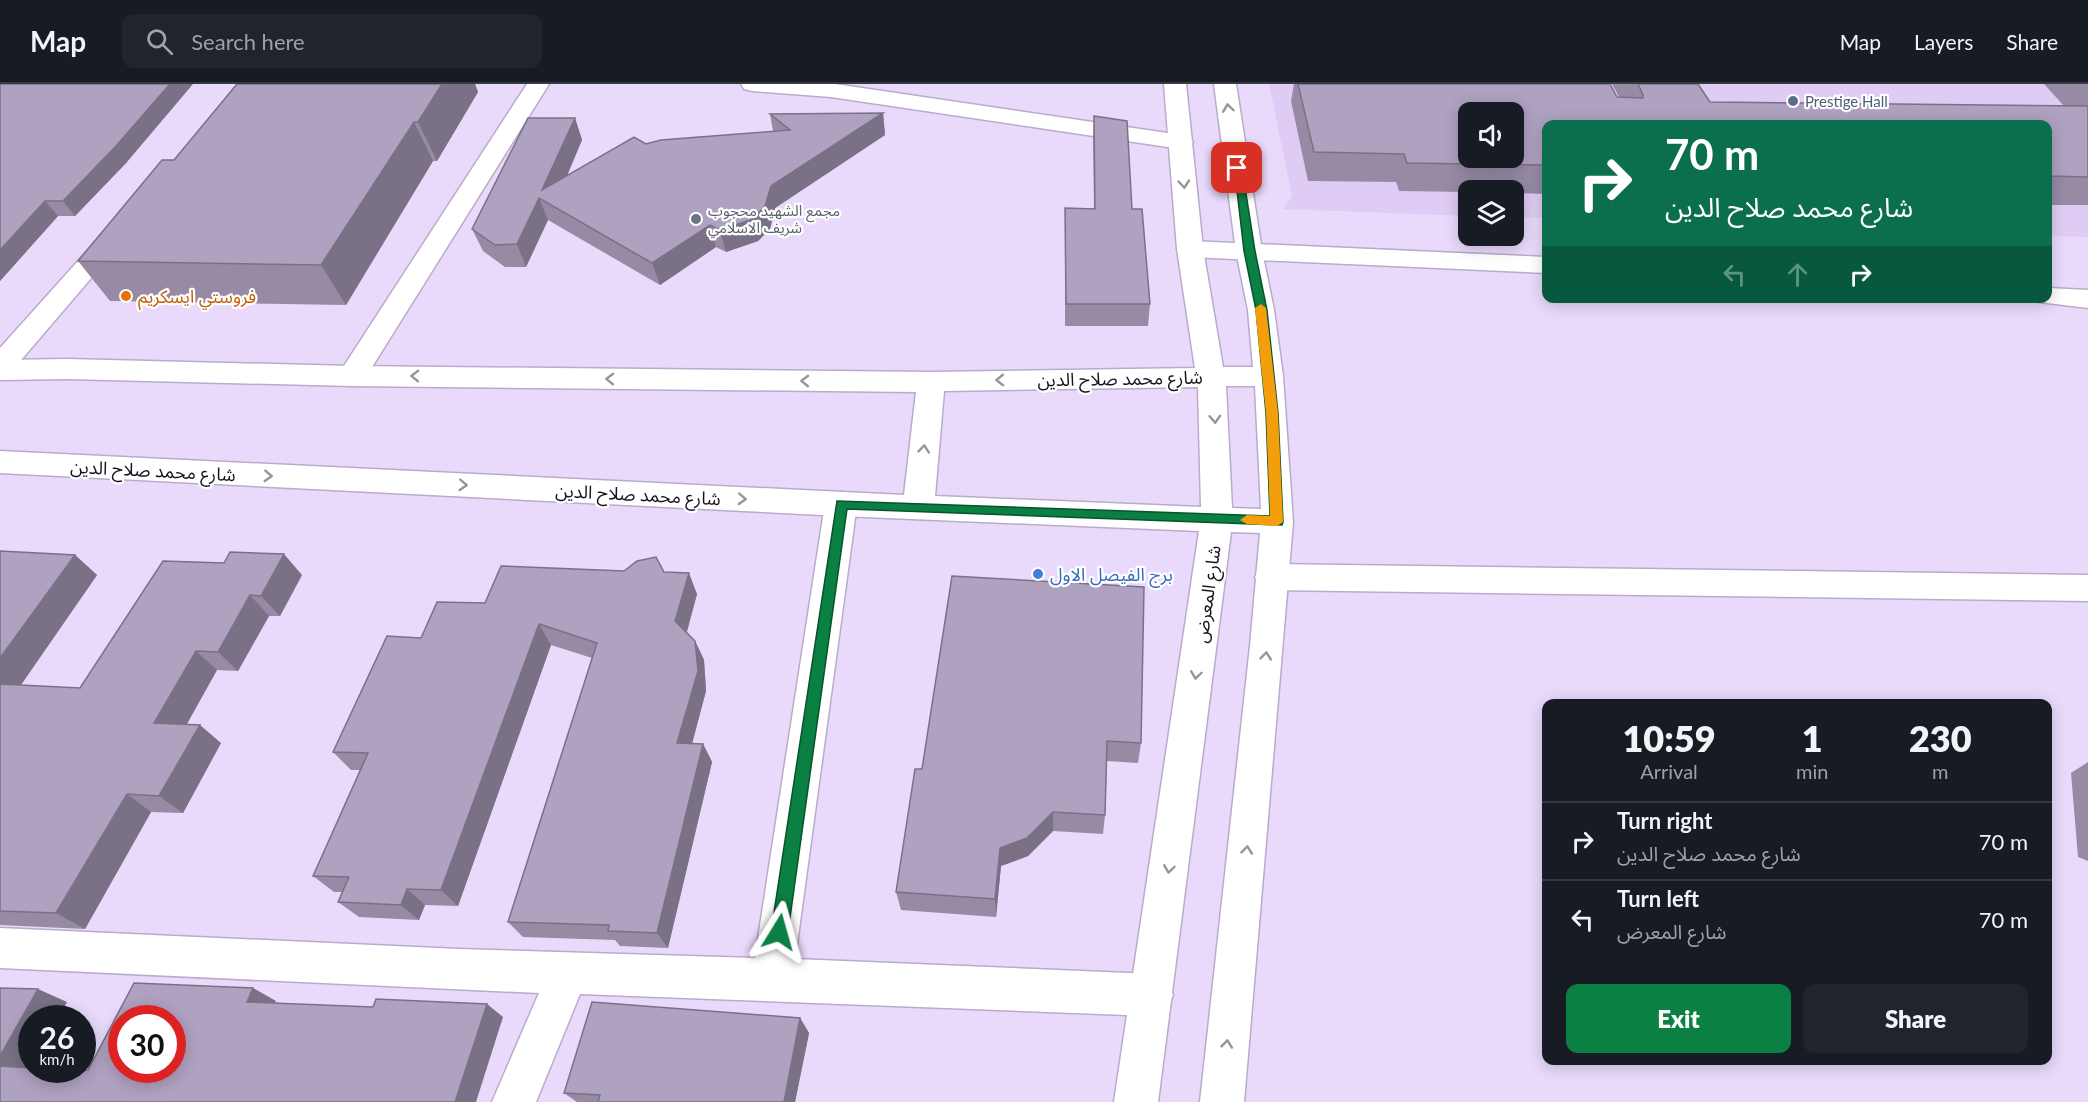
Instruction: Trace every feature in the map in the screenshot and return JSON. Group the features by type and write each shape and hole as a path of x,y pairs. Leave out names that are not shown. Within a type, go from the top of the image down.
{"main road":[{"path":"352,376 538,84"},
{"path":"752,84 832,87 1180,142"},
{"name":"شارع المعرض","path":"1136,1102 1217,518 1214,399 1191,249 1175,84"},
{"path":"1222,1102 1277,522 1269,376 1262,310 1250,251 1225,84"},
{"path":"0,366 131,216"},
{"path":"1191,249 1542,265"},
{"path":"2052,296 2088,299"},
{"name":"شارع محمد صلاح الدين","path":"0,370 68,369 352,376 931,382 1269,376"},
{"path":"918,507 931,382"},
{"name":"شارع محمد صلاح الدين","path":"0,462 841,504 1277,522"},
{"path":"772,979 841,504"},
{"path":"1271,577 2088,588"},
{"path":"0,948 568,973 1152,994"},
{"path":"514,1102 568,973"}],"shaded area":[{"path":"1269,84 2088,84 2088,237 2052,236 2052,120 1542,120 1542,218 1524,217 1524,180 1458,180 1458,216 1283,209 1292,196"}],"building":[{"path":"0,84 170,84 116,146 63,201 45,201 0,250"},
{"path":"237,84 442,84 418,122 414,122 321,265 78,261 162,160 174,160"},
{"path":"1298,84 1610,84 1617,97 1643,98 1638,84 1698,84 1710,102 2088,106 2088,177 2052,176 2052,120 1542,120 1542,165 1524,165 1524,102 1458,102 1458,164 1407,163 1404,154 1314,152"},
{"path":"883,113 771,186 765,206 753,219 720,230 710,225 652,263 539,198 517,244 495,245 472,229 528,118 575,118 542,190 634,137 646,144 661,140 790,130 770,114"},
{"path":"1094,116 1127,121 1132,209 1142,209 1150,304 1066,304 1065,208 1095,209"},
{"path":"0,551 75,555 0,658"},
{"path":"230,552 284,554 261,596 250,595 218,652 196,651 154,723 200,725 159,796 127,794 56,913 0,911 0,684 80,688 163,561 224,563"},
{"path":"656,557 664,572 689,573 675,621 695,641 698,671 677,743 703,744 657,933 608,931 609,925 508,922 597,643 539,624 441,890 407,889 401,905 338,902 349,877 313,876 368,753 333,752 387,636 421,638 437,602 485,603 501,566 624,571 637,561"},
{"path":"952,576 1144,587 1141,743 1107,741 1105,815 1053,812 1027,838 1000,848 995,899 896,892 915,769 922,769"},
{"path":"134,983 253,988 247,1002 373,1007 376,999 487,1004 455,1102 0,1102 0,1066 18,1067 18,1083 96,1083 96,1055 108,1032 108,1083 186,1083 186,1005 122,1005"},
{"path":"0,988 38,989 29,1005 18,1005 18,1024 0,1056"},
{"path":"592,1002 800,1018 784,1102 598,1102 600,1095 564,1093"}],"slow traffic":[{"path":"1247,520 1277,522 1272,413 1261,308"}],"place":[{"name":"Prestige Hall","path":"1793,101"},
{"name":"مجمع الشهيد محجوب شريف الاسلامي","path":"696,219"},
{"name":"فروستي ايسكريم","path":"126,296"},
{"name":"برج الفيصل الاول","path":"1038,574"}],"route":[{"path":"779,932 841,504 1277,522 1272,413 1262,310 1237,168"}]}
